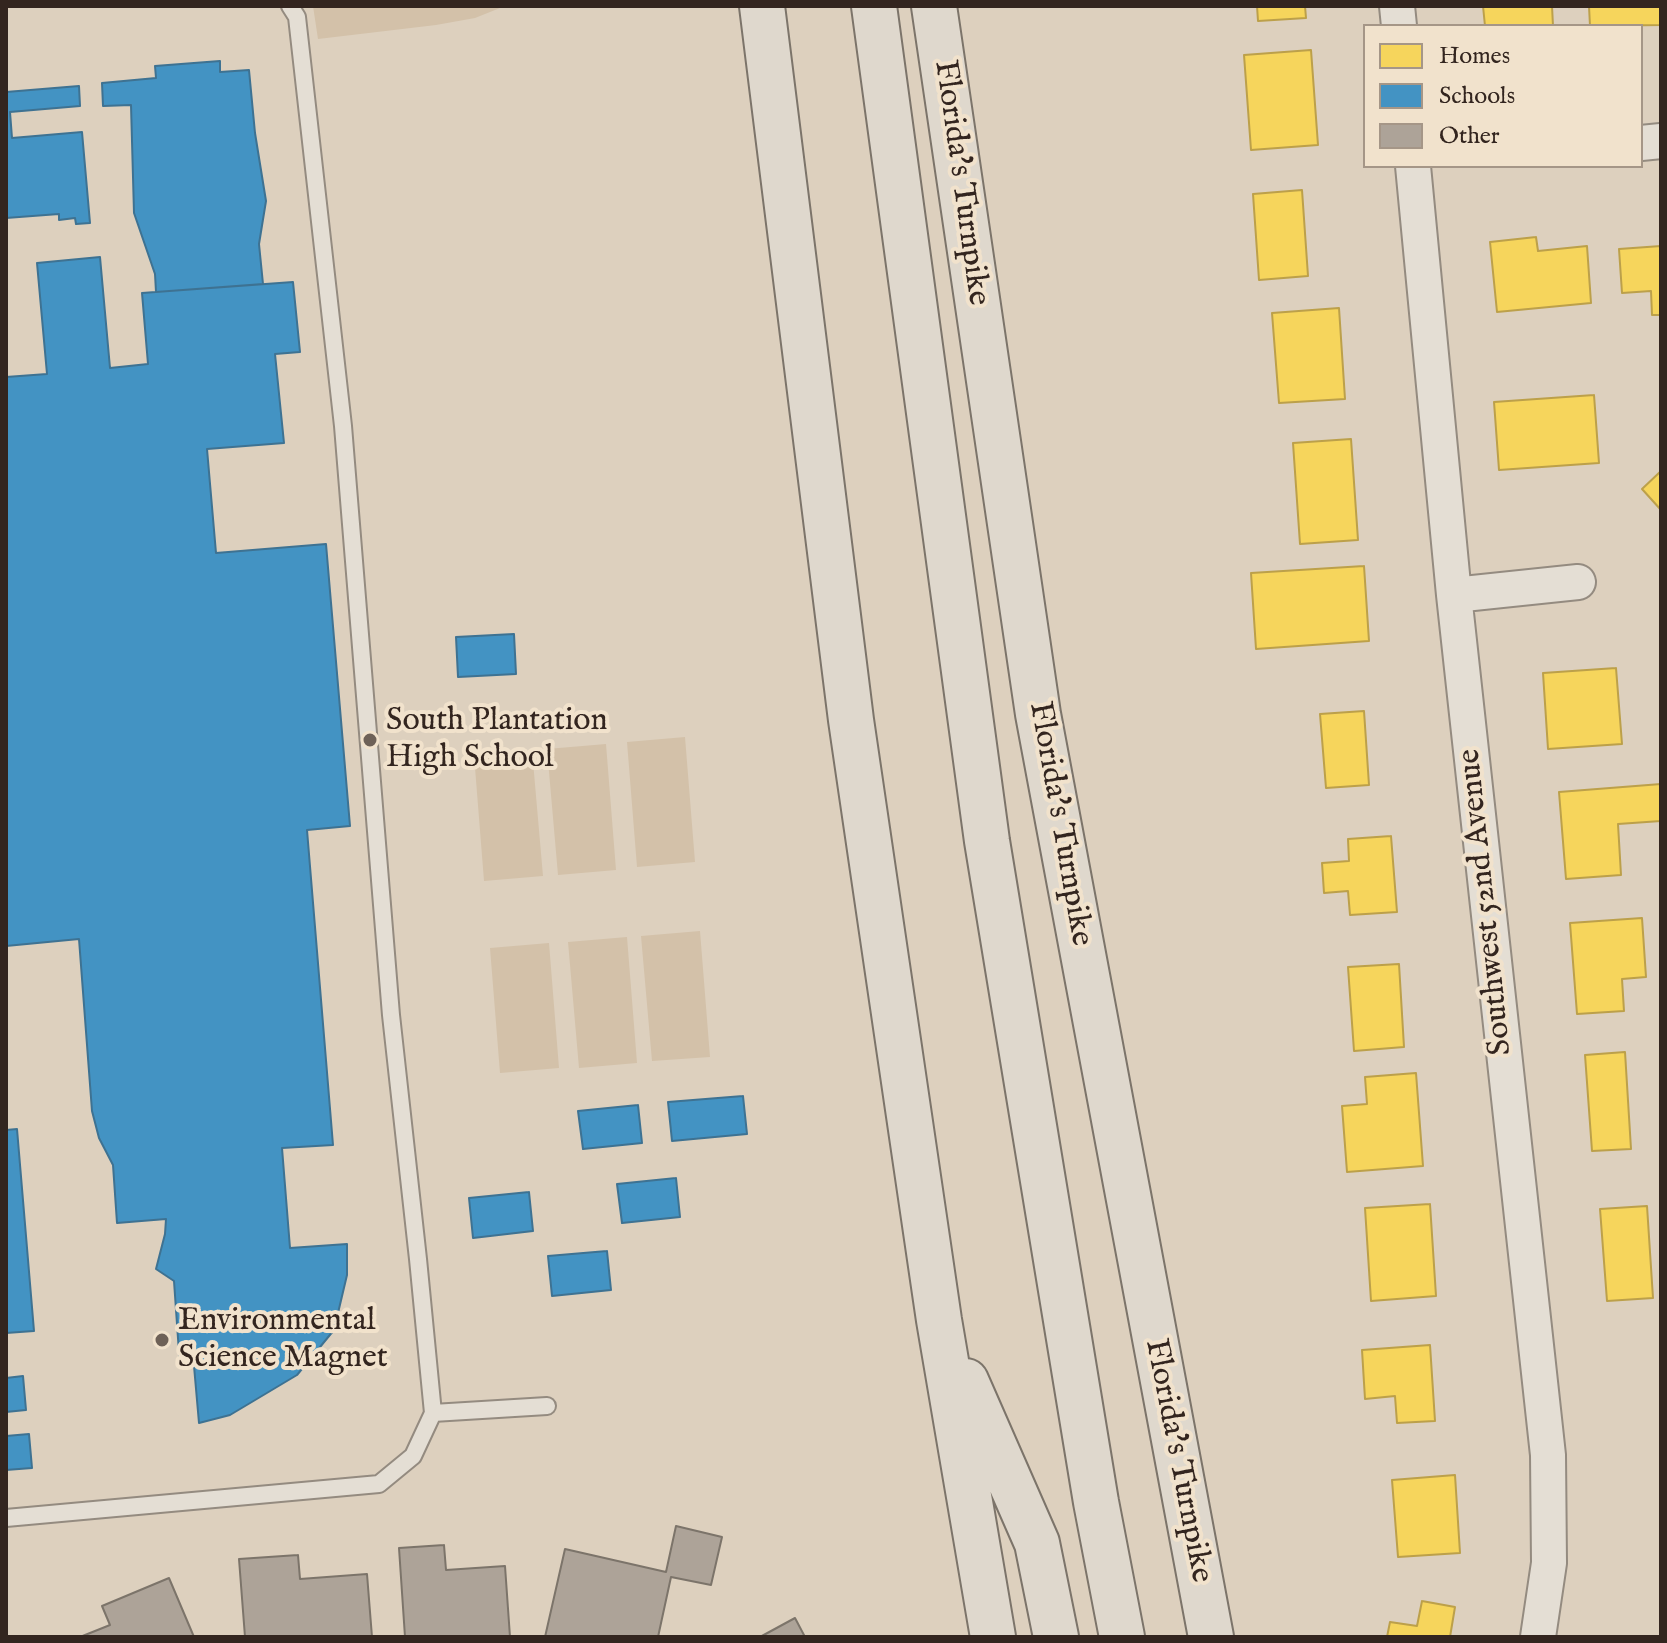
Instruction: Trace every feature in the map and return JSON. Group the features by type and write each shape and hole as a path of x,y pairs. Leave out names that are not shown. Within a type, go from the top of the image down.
{"highway":[{"path":"762,6 851,720 939,1320 993,1637"},
{"path":"874,6 987,841 1096,1502 1122,1637"},
{"name":"Florida's Turnpike","path":"934,6 1038,714 1211,1637"},
{"path":"939,1320 1037,1543 1056,1637"}],"street":[{"name":"Southwest 52nd Avenue","path":"1417,168 1454,595 1548,1455 1549,1563 1538,1637"},
{"path":"1454,595 1578,582"}],"lane":[{"path":"6,1518 379,1484 413,1456 433,1413 391,1015 343,426 297,17 290,6"},
{"path":"433,1413 547,1406"}],"shaded area":[{"path":"313,6 505,6 475,18 436,25 318,39"},
{"path":"685,737 695,862 637,867 627,742"},
{"path":"606,744 616,870 558,875 547,749"},
{"path":"532,750 543,876 484,881 474,755"},
{"path":"700,931 710,1057 652,1061 641,936"},
{"path":"627,937 637,1063 579,1068 568,942"},
{"path":"549,943 559,1068 500,1073 490,948"}],"building: Homes":[{"path":"1257,6 1305,6 1306,18 1258,21"},
{"path":"1483,6 1552,6 1553,24 1485,24"},
{"path":"1589,6 1661,6 1661,25 1590,24"},
{"path":"1311,50 1318,145 1251,150 1244,55"},
{"path":"1302,190 1308,276 1259,280 1253,194"},
{"path":"1536,237 1538,251 1587,246 1591,303 1497,312 1490,242"},
{"path":"1661,246 1661,315 1652,315 1651,291 1622,293 1619,249"},
{"path":"1339,308 1345,399 1279,403 1272,313"},
{"path":"1594,395 1599,463 1499,470 1494,402"},
{"path":"1351,439 1358,540 1300,544 1293,443"},
{"path":"1661,471 1661,510 1642,489"},
{"path":"1364,566 1369,641 1256,649 1251,573"},
{"path":"1616,668 1622,744 1548,749 1543,673"},
{"path":"1364,711 1369,785 1326,788 1320,714"},
{"path":"1661,784 1661,821 1618,824 1621,875 1566,879 1559,792"},
{"path":"1391,836 1397,912 1350,915 1348,891 1324,893 1322,863 1349,861 1348,839"},
{"path":"1642,918 1646,977 1622,979 1624,1011 1577,1014 1570,923"},
{"path":"1399,964 1404,1047 1354,1051 1348,967"},
{"path":"1625,1052 1631,1149 1592,1151 1585,1055"},
{"path":"1416,1073 1423,1166 1347,1172 1342,1106 1367,1104 1365,1077"},
{"path":"1430,1204 1436,1296 1371,1301 1365,1208"},
{"path":"1647,1206 1653,1298 1607,1301 1600,1209"},
{"path":"1430,1345 1435,1421 1397,1423 1395,1396 1365,1399 1362,1350"},
{"path":"1455,1475 1460,1553 1398,1557 1392,1480"},
{"path":"1422,1601 1455,1607 1450,1637 1387,1637 1390,1622 1417,1626"}],"building: Schools":[{"path":"220,61 220,72 249,70 266,201 259,244 263,284 156,292 155,274 134,213 131,105 103,106 102,83 156,78 155,66"},
{"path":"79,86 80,106 10,112 12,138 82,132 90,223 76,224 75,218 59,220 59,214 6,218 6,92"},
{"path":"100,257 110,368 148,364 142,293 293,282 300,352 275,354 284,443 207,449 216,553 326,544 350,826 307,830 333,1145 282,1148 290,1248 347,1244 347,1275 334,1330 297,1375 230,1415 199,1423 194,1366 180,1367 174,1281 156,1269 166,1219 117,1223 113,1165 99,1138 92,1111 79,939 6,946 6,377 47,374 37,263"},
{"path":"514,634 516,674 458,677 456,637"},
{"path":"743,1096 747,1134 672,1141 668,1102"},
{"path":"638,1105 642,1143 583,1149 578,1111"},
{"path":"17,1129 34,1331 6,1333 6,1130"},
{"path":"676,1178 680,1217 622,1223 617,1184"},
{"path":"529,1192 533,1231 473,1238 469,1198"},
{"path":"607,1251 611,1290 552,1296 548,1256"},
{"path":"23,1376 26,1410 6,1412 6,1378"},
{"path":"29,1434 32,1468 6,1470 6,1436"}],"building: Other":[{"path":"676,1526 722,1537 711,1585 671,1577 658,1637 545,1637 565,1549 666,1572"},
{"path":"444,1545 446,1570 505,1566 510,1637 405,1637 399,1548"},
{"path":"298,1555 300,1579 367,1574 372,1637 245,1637 239,1559"},
{"path":"169,1578 194,1637 80,1637 110,1625 102,1606"},
{"path":"795,1618 805,1637 760,1637"}],"place":[{"name":"South Plantation High School","path":"370,740"},
{"name":"Environmental Science Magnet","path":"162,1340"}]}
